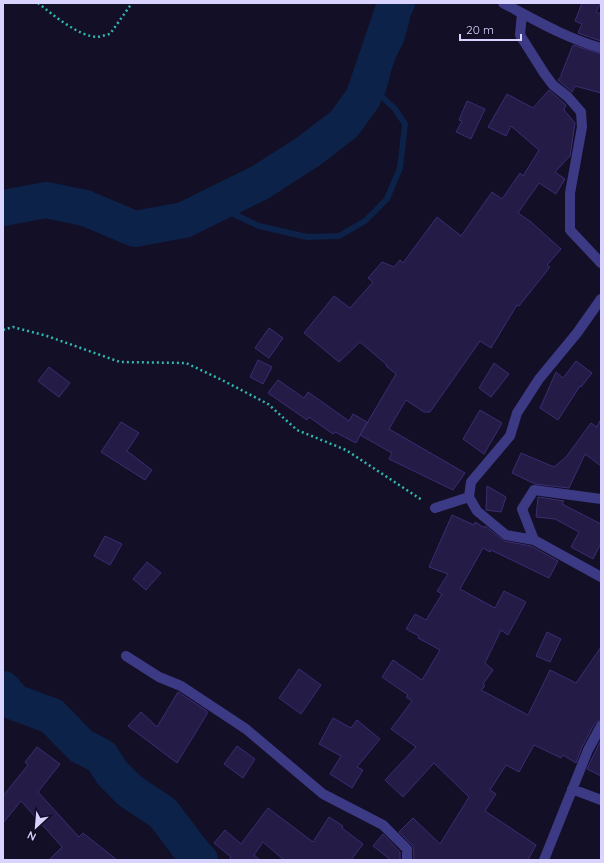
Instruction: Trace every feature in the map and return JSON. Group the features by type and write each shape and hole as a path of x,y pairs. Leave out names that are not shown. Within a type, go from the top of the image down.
{"street":[{"path":"503,3 567,36 601,48"},
{"path":"522,13 520,35 553,85 568,97 581,112 582,127 570,193 570,230 601,263"},
{"path":"601,299 577,333 539,379 517,413 510,436 471,482 469,497 477,511 506,535 534,540 601,577"},
{"path":"534,540 522,509 534,490 601,499"},
{"path":"435,508 469,497"},
{"path":"126,656 159,677 181,686 246,729 323,794 383,825 407,849 407,860"},
{"path":"544,860 588,750 601,726"},
{"path":"572,789 601,800"}],"path":[{"path":"38,3 59,19 79,31 97,37 110,34 132,3"},
{"path":"3,330 13,327 47,336 120,362 186,363 268,404 297,430 346,450 435,508"}],"building":[{"path":"582,3 601,3 596,12 601,14 601,41 578,33 582,24 575,21"},
{"path":"573,45 601,54 601,93 575,86 572,92 558,80 562,75"},
{"path":"549,90 566,105 564,110 575,123 570,156 555,172 565,179 556,194 539,183 518,213 531,222 561,249 547,265 550,267 519,306 517,305 491,348 480,341 430,412 424,412 406,400 389,429 465,473 453,490 389,459 392,453 360,435 396,374 360,342 339,362 304,333 334,296 350,308 373,282 368,278 382,262 394,267 400,260 403,263 437,217 461,236 492,192 502,199 520,173 523,176 539,150 511,126 506,136 488,127 507,94 533,108"},
{"path":"467,101 485,109 471,139 456,132 462,121 459,120"},
{"path":"269,328 283,338 269,358 255,348"},
{"path":"258,360 272,367 263,384 250,377"},
{"path":"576,361 592,373 581,387 580,386 558,420 540,408 556,372 563,378"},
{"path":"494,363 509,374 491,397 479,388"},
{"path":"49,367 70,383 59,397 38,381"},
{"path":"278,380 304,398 308,392 349,421 353,414 367,422 356,443 335,432 333,434 309,417 307,420 268,393"},
{"path":"480,410 502,423 484,454 463,439"},
{"path":"601,419 601,466 585,454 569,488 535,484 512,473 521,453 554,467 566,457 591,423 597,427"},
{"path":"121,422 139,433 127,451 152,470 145,480 101,452"},
{"path":"487,486 506,497 501,512 486,510"},
{"path":"538,497 564,501 562,504 601,524 601,543 593,559 571,547 579,532 555,519 536,517"},
{"path":"452,515 474,525 475,522 485,528 485,526 504,541 531,546 558,561 549,578 491,550 490,552 483,548 460,589 495,608 504,591 526,602 508,635 501,630 485,663 493,670 483,684 485,686 481,690 528,715 550,670 576,683 601,647 601,720 595,723 582,747 576,763 563,755 561,758 534,745 519,772 506,765 490,790 496,794 485,811 536,845 528,860 414,860 413,846 399,832 413,818 440,844 469,797 434,763 403,797 385,780 416,747 391,729 412,701 406,697 408,695 382,677 393,660 422,680 440,650 418,638 419,636 406,629 415,614 426,620 442,594 437,591 448,574 429,567"},
{"path":"105,536 122,544 110,565 94,556"},
{"path":"147,562 161,573 146,590 133,579"},
{"path":"547,632 561,639 550,662 536,656"},
{"path":"299,669 321,685 301,714 279,698"},
{"path":"178,692 207,711 207,714 177,763 128,726 141,712 157,727"},
{"path":"333,718 351,728 357,720 380,739 357,767 363,770 352,788 330,774 341,756 319,744"},
{"path":"601,740 601,776 587,769"},
{"path":"237,746 255,759 243,778 224,764"},
{"path":"37,747 60,764 38,792 79,837 83,833 117,860 49,860 62,847 21,801 3,823 3,796 28,765 25,762"},
{"path":"268,808 313,842 329,817 343,826 342,828 363,844 351,860 284,860 263,842 254,855 260,860 229,860 231,857 214,843 225,830 241,844"},
{"path":"383,834 400,852 400,860 391,860 373,846"}],"waterway":[{"path":"3,208 46,200 85,208 135,229 184,220 261,182 309,151 344,124 363,98 394,7 397,3"},
{"path":"215,205 259,226 307,237 339,236 365,221 387,199 400,168 405,124 395,109 381,96 386,80 388,65 401,41 411,3"},
{"path":"3,689 14,702 52,716 81,746 101,756 112,773 130,791 163,813 200,860"}]}
